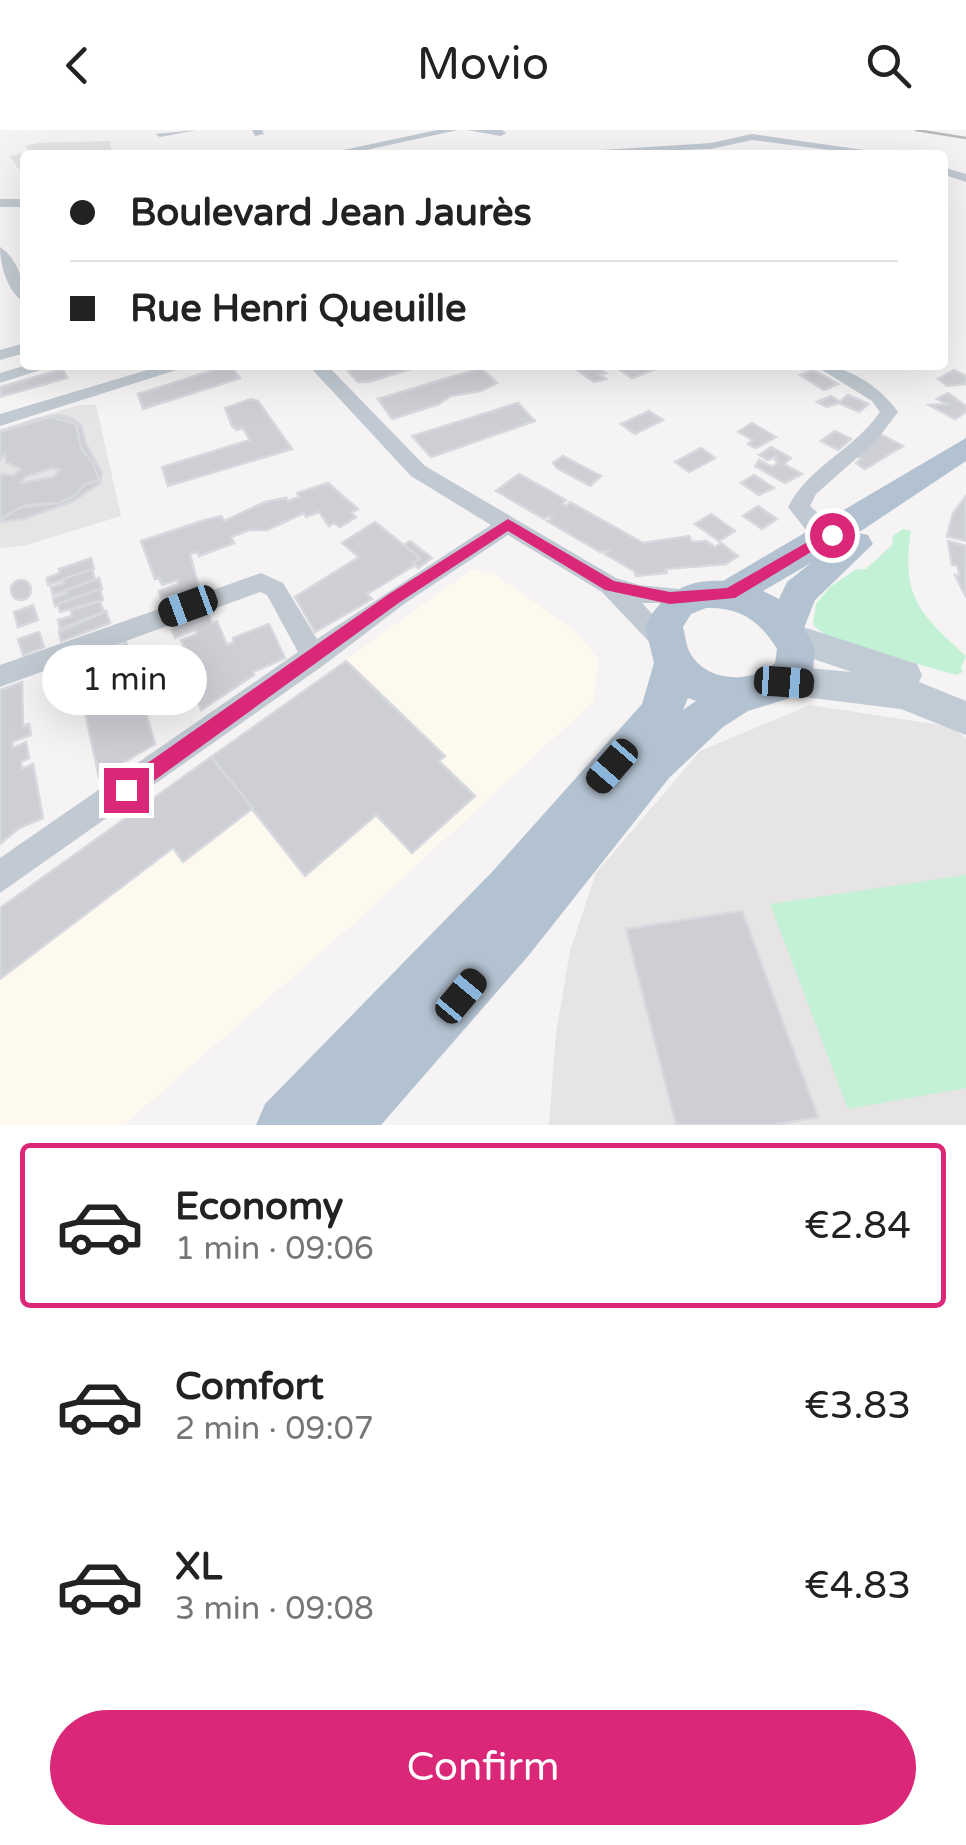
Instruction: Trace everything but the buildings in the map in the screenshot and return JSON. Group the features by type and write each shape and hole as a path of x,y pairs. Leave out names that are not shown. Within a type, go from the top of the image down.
{"main road":[{"path":"730,594 832,535 966,447"},
{"path":"342,1125 461,996 630,792 719,706 761,689 795,661 788,632 800,592 820,572 966,462"},
{"path":"286,1125 509,889 656,718 667,702 670,613 690,597 730,594 755,602 788,632 966,697"},
{"path":"669,651 708,688 904,693 966,718"}],"street":[{"path":"166,148 159,132 192,130"},
{"path":"350,150 453,130"},
{"path":"472,130 503,132 509,146"},
{"path":"630,150 711,146 752,138 812,150"},
{"path":"326,150 331,139"},
{"path":"2,252 20,288"},
{"path":"0,378 29,370"},
{"path":"0,420 166,370"},
{"path":"322,370 418,471 610,586 640,594 690,597"},
{"path":"832,370 878,397 889,412 867,436 822,471 803,494 799,506 802,514 832,535"},
{"path":"0,878 395,598 508,524"},
{"path":"0,676 261,582 275,588 315,658"},
{"path":"610,586 669,651"}],"shaded area":[{"path":"110,141 111,150 28,150 25,146"},
{"path":"20,154 20,171 10,156"},
{"path":"79,405 96,405 121,516 23,546 0,548 0,429"},
{"path":"471,570 493,573 574,630 598,659 594,701 352,925 124,1125 0,1125 0,907"},
{"path":"810,705 953,727 966,739 966,1125 549,1125 556,1033 570,951 596,873 700,751"}],"green space":[{"path":"903,529 911,531 909,572 918,602 937,628 966,656 963,672 956,675 830,639 813,625 816,604 830,587 855,570 866,569"},
{"path":"966,875 966,1088 848,1109 770,904"}],"railway":[{"path":"916,130 966,138"}],"route":[{"path":"126,790 395,598 508,524 610,586 670,598 730,594 832,535"}]}
